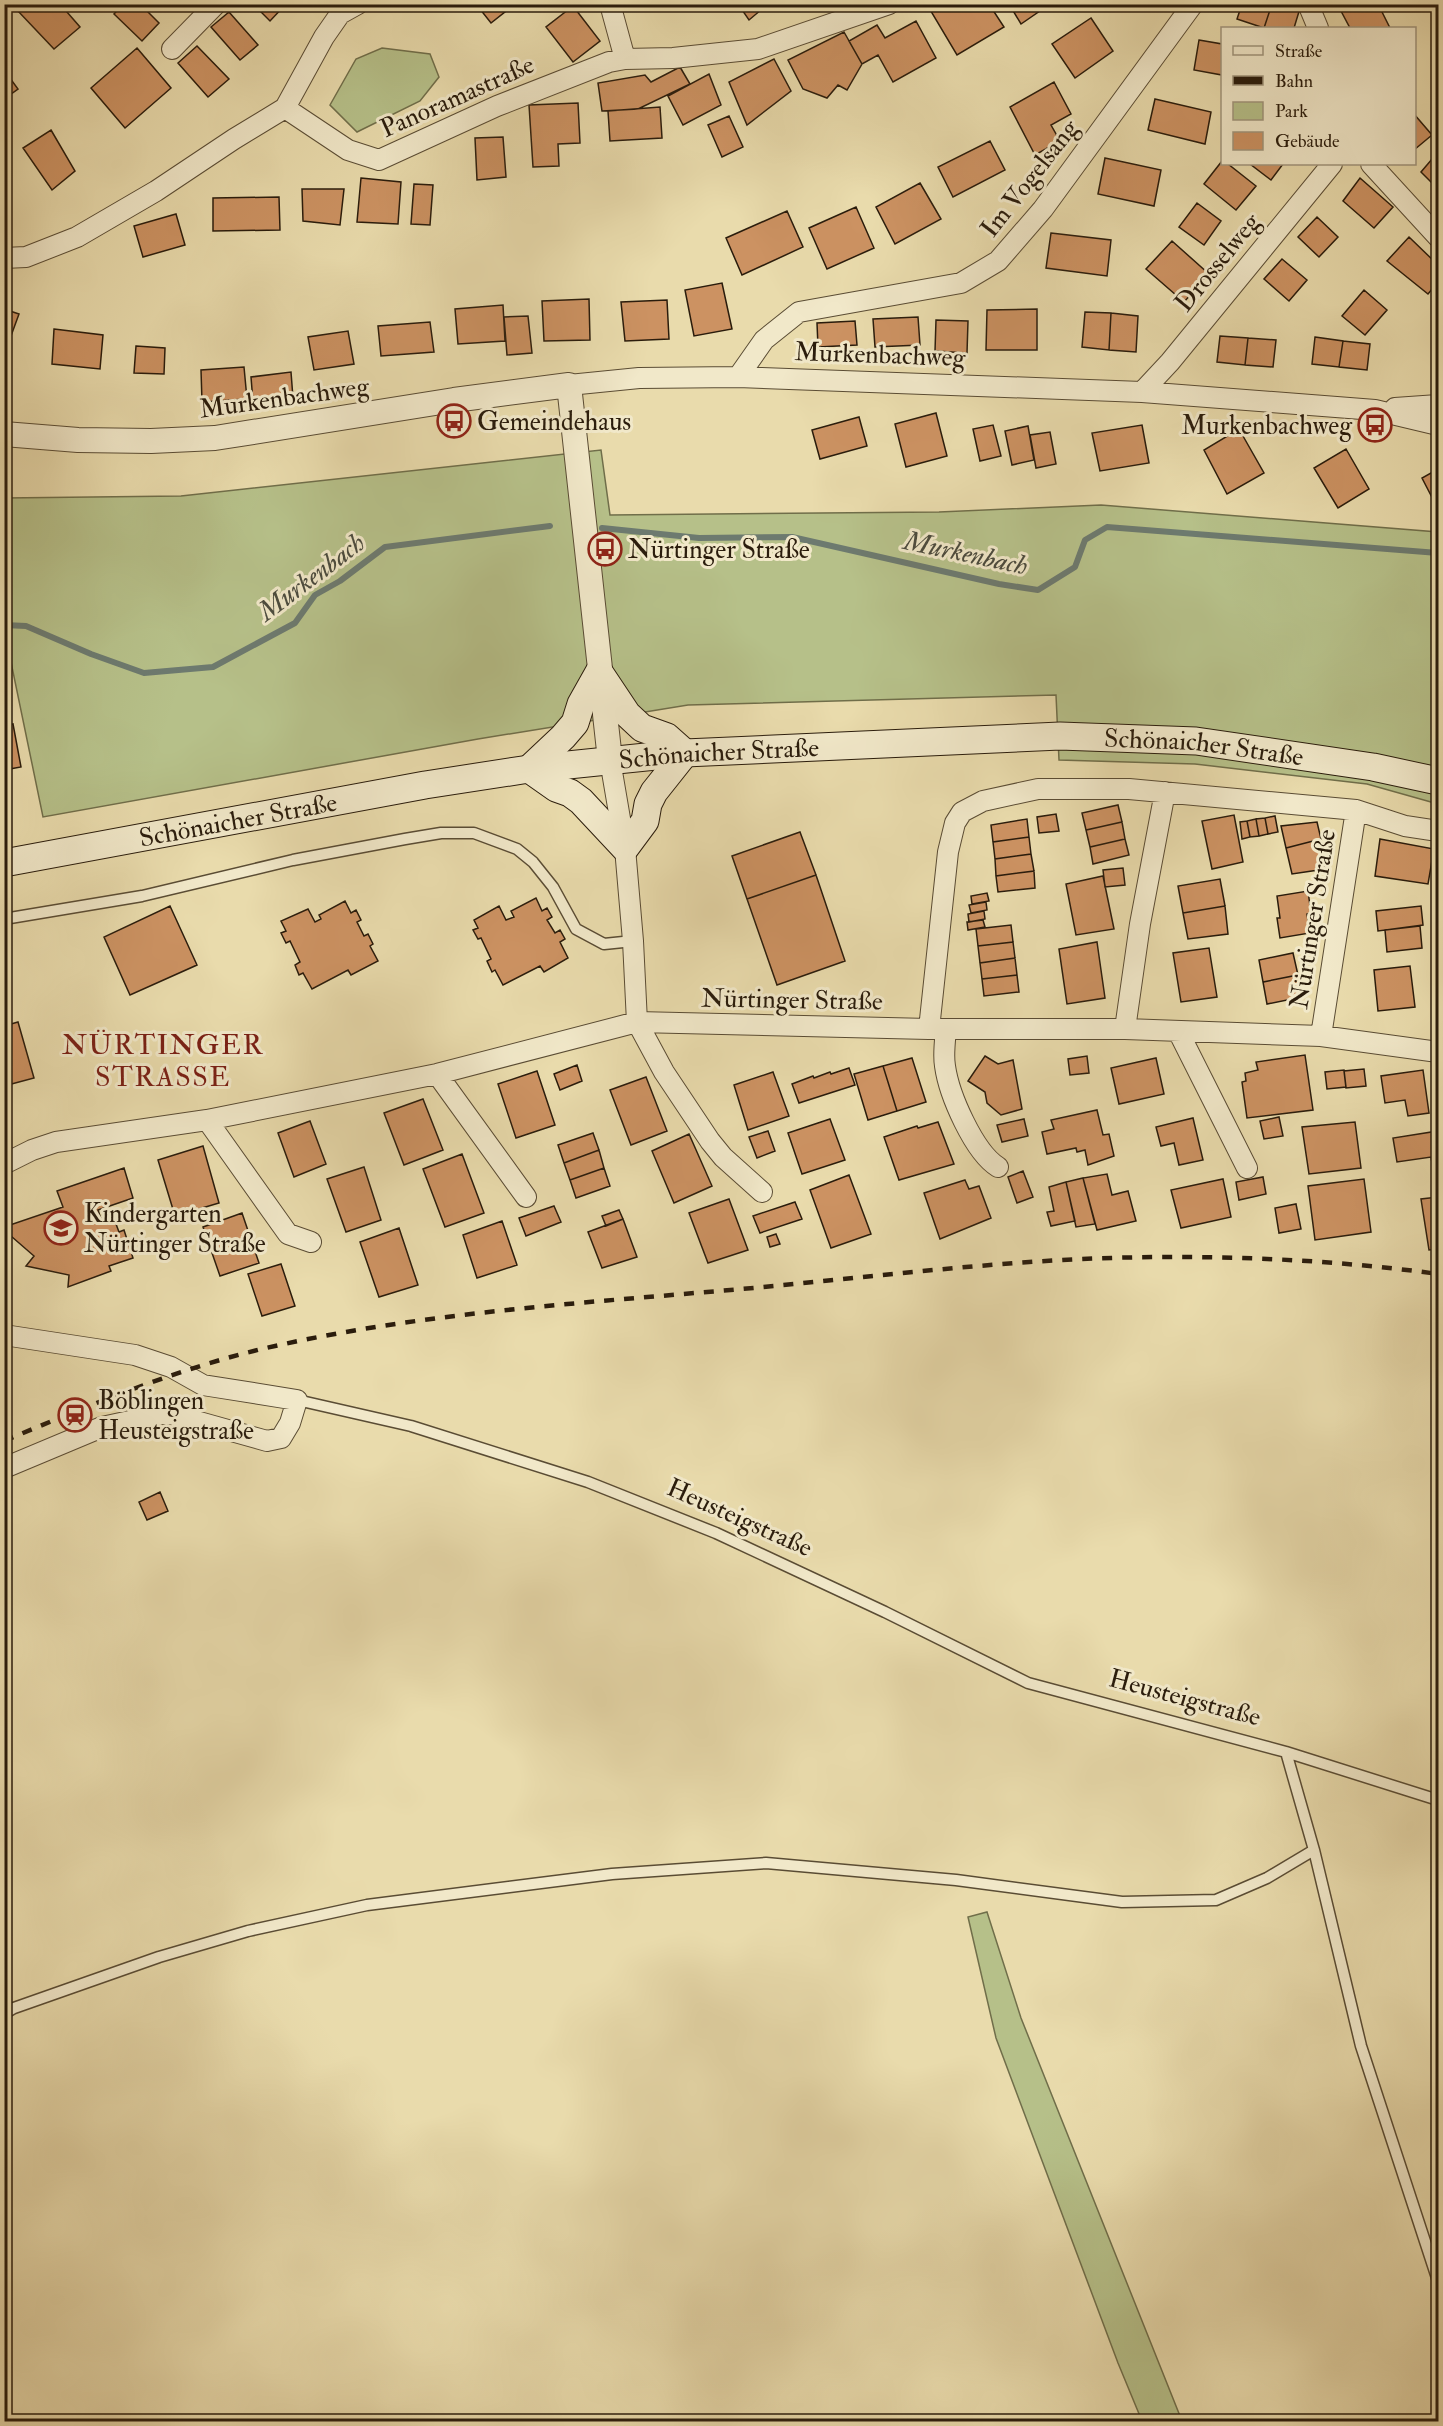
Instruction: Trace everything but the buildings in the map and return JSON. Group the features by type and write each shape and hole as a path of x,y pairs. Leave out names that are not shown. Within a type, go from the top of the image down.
{"main road":[{"path":"599,672 627,714 642,728 667,737 685,753 654,792 648,804 645,820 625,848 581,801 570,793 556,788 529,769 575,723 581,704 599,672"},
{"name":"Schönaicher Straße","path":"4,863 146,835 529,769 685,753 1060,736 1196,741 1373,767 1438,781"}],"street":[{"path":"172,50 216,4"},
{"path":"4,258 26,257 77,237 285,108 324,37 336,9 358,4"},
{"path":"610,4 625,59"},
{"name":"Panoramastraße","path":"285,108 348,150 379,160 497,106 609,62 758,49 889,4"},
{"name":"Im Vogelsang","path":"738,377 764,340 800,312 961,283 998,261 1043,209 1192,4"},
{"path":"1308,4 1318,27"},
{"name":"Drosselweg","path":"1142,392 1170,362 1331,165"},
{"path":"1372,165 1438,237"},
{"name":"Murkenbachweg","path":"4,434 78,440 151,441 215,438 454,400 570,386 639,378 738,377 1142,392 1375,410 1438,425"},
{"path":"570,386 599,672 610,760 625,848 637,1022 664,1072 710,1141 723,1157 762,1192"},
{"path":"1375,410 1438,405"},
{"path":"998,1167 990,1161 976,1143 954,1099 944,1066 937,1029 948,852 955,823 962,812 983,801 1038,789 1129,789 1356,810 1405,826 1438,831"},
{"path":"1125,1029 1140,924 1165,792"},
{"name":"Nürtinger Straße","path":"1321,1036 1356,810"},
{"name":"Nürtinger Straße","path":"4,1164 32,1150 56,1142 207,1120 437,1074 637,1022 937,1029 1125,1029 1321,1036 1438,1052"},
{"path":"1178,1031 1247,1168"},
{"path":"437,1074 526,1197"},
{"path":"207,1120 288,1234 311,1242"},
{"name":"Heusteigstraße","path":"4,1335 135,1355 171,1367 203,1385 297,1400"},
{"path":"4,1468 102,1427 167,1413 267,1441 281,1438 290,1423 297,1400"}],"lane":[{"path":"4,919 142,896 293,860 405,839 441,833 474,834 517,849 533,862 553,887 576,929 604,944 633,941"},
{"name":"Heusteigstraße","path":"297,1400 411,1426 588,1482 716,1533 885,1612 1028,1683 1286,1752 1438,1800"},
{"path":"1286,1752 1314,1850 1361,2046 1438,2281"},
{"path":"4,2014 14,2008 159,1957 248,1930 379,1903 612,1874 766,1863 956,1880 1122,1902 1216,1900 1267,1878 1314,1850"}],"green space":[{"path":"382,48 430,54 439,77 420,101 357,132 330,105 356,59"},
{"path":"601,450 610,515 939,512 1101,505 1438,532 1438,804 1367,784 1195,764 1059,760 1056,695 688,705 478,739 43,817 11,662 5,663 4,498 181,496"},
{"path":"987,1912 1021,2018 1182,2421 1142,2421 1118,2363 996,2038 968,1917"}],"waterway":[{"name":"Murkenbach","path":"4,625 26,626 91,654 144,673 213,667 295,623 315,595 340,581 385,547 550,526"},
{"name":"Murkenbach","path":"602,528 699,538 792,537 999,584 1038,590 1075,567 1085,540 1107,527 1438,553"}],"railway":[{"path":"4,1441 69,1414 199,1366 266,1348 329,1335 455,1316 965,1267 1081,1259 1215,1257 1350,1264 1438,1274"}],"place":[{"name":"Gemeindehaus","path":"454,421"},
{"name":"Murkenbachweg","path":"1375,425"},
{"name":"Nürtinger Straße","path":"605,549"},
{"name":"Kindergarten Nürtinger Straße","path":"61,1228"},
{"name":"Böblingen Heusteigstraße","path":"75,1415"}],"district":[{"name":"NÜRTINGER STRASSE","path":"163,1060"}]}
